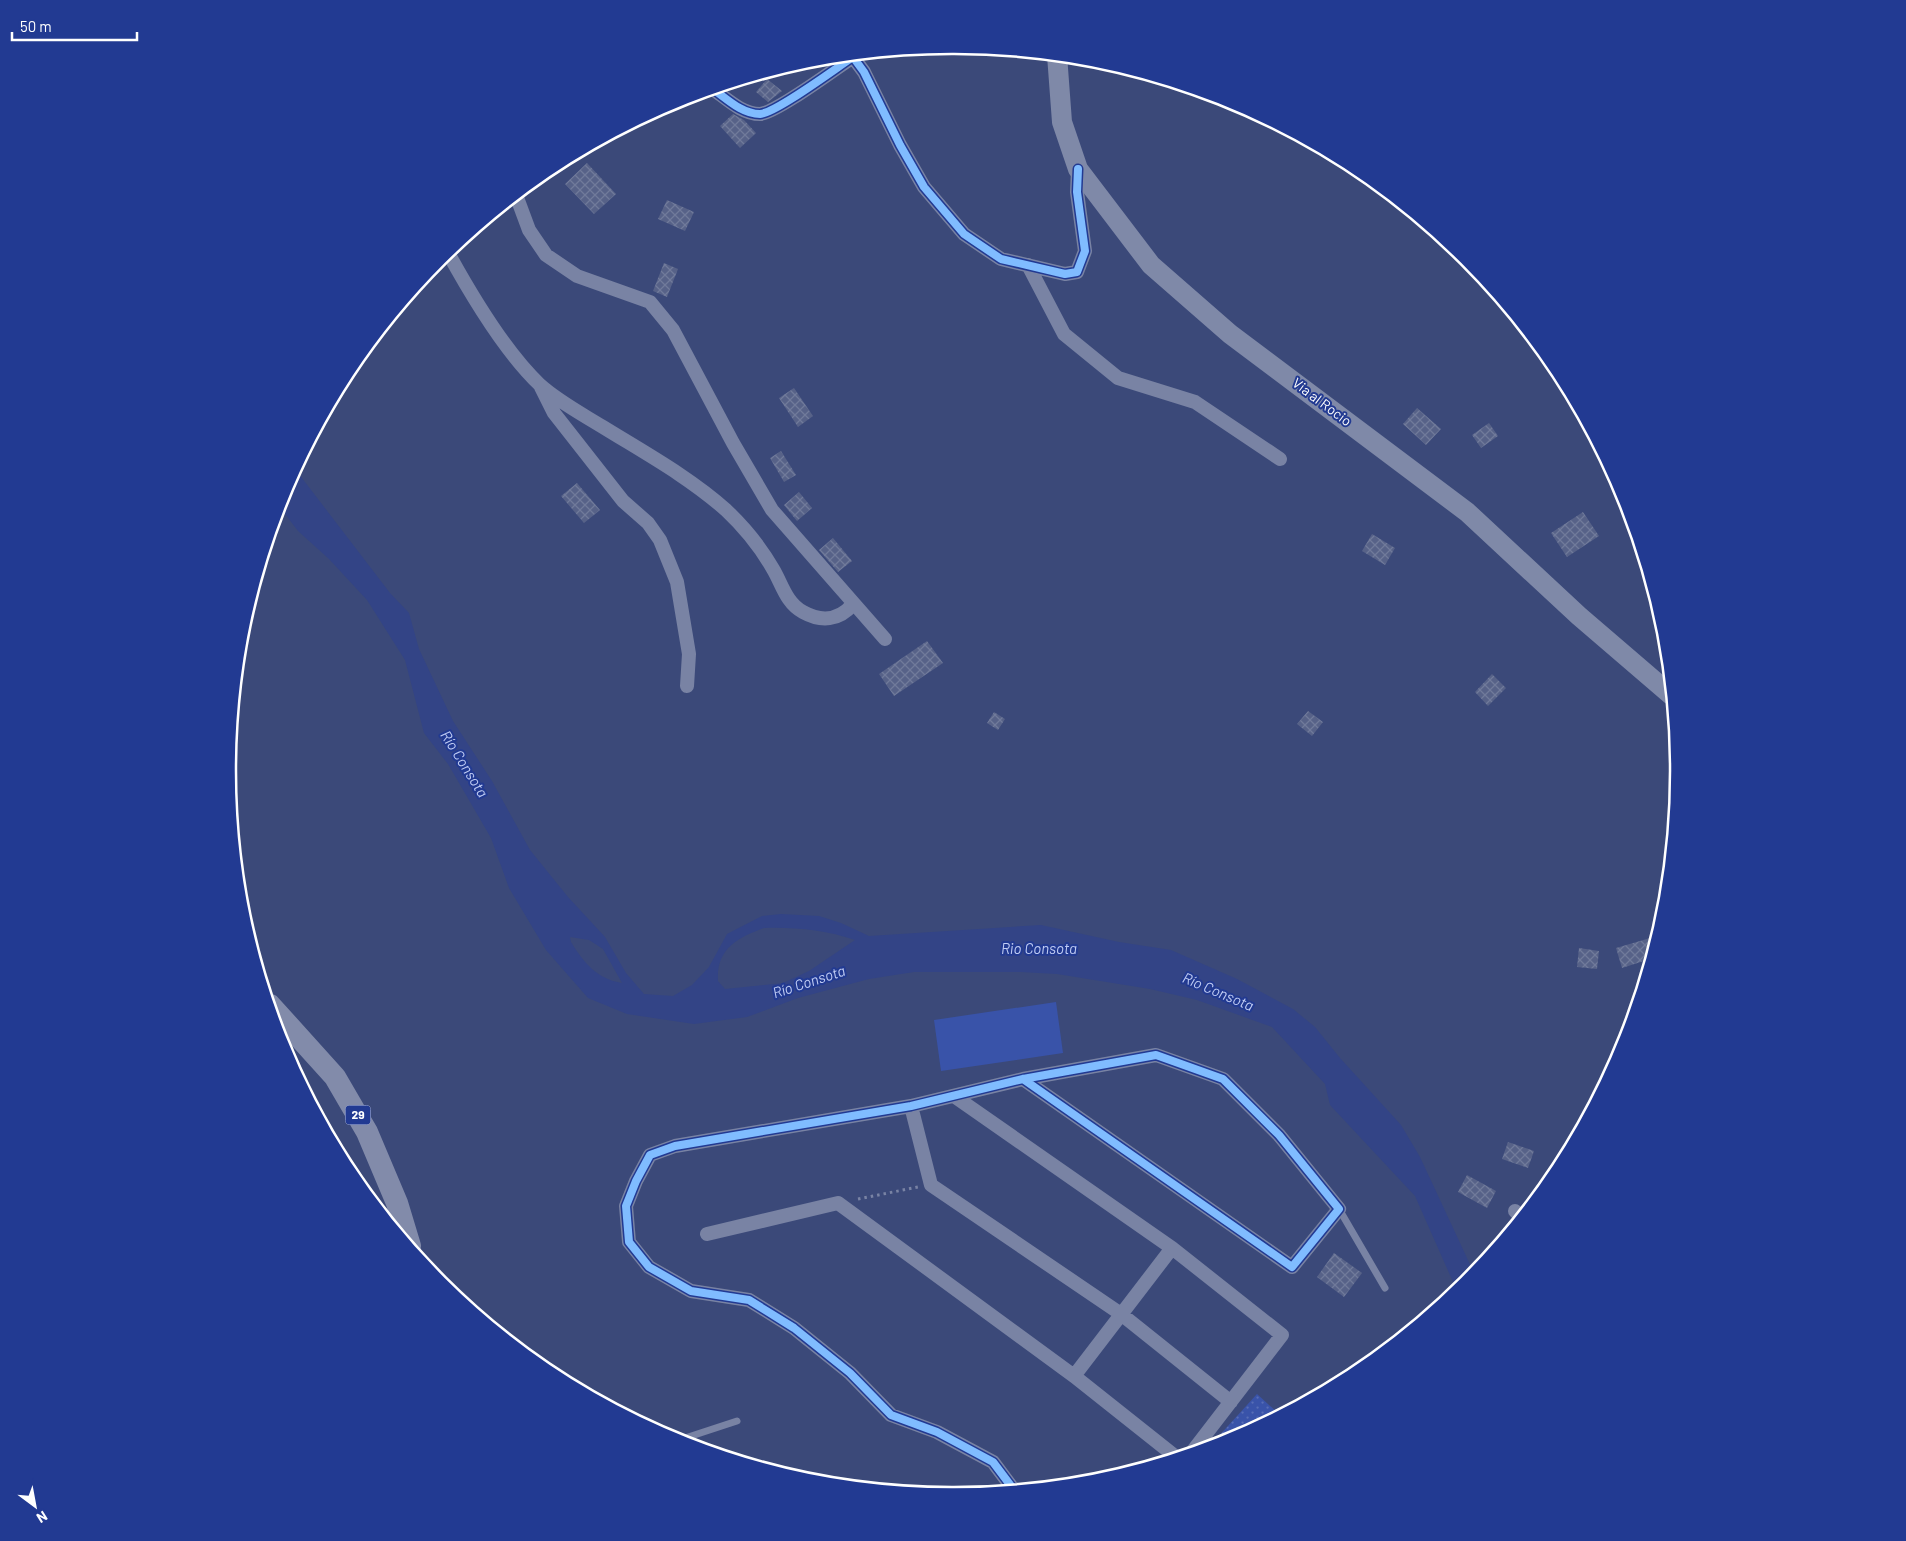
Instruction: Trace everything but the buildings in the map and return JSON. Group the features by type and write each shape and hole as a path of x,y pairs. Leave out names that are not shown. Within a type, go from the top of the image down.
{"main road":[{"name":"Via al Rocio","path":"1058,62 1062,122 1078,169 1151,265 1230,334 1467,512 1579,616 1665,690"},
{"name":"29","path":"280,1015 330,1070 344,1092 371,1141 397,1203 406,1234"}],"street":[{"path":"857,60 924,187 964,234 1001,259 1065,274 1077,272 1086,251 1076,192 1078,169"},
{"path":"719,93 742,110 761,114 782,103 844,63"},
{"path":"518,201 529,230 546,255 577,276 650,302 672,330 732,442 772,510 885,639"},
{"path":"451,259 490,322 540,384 566,404 682,476 726,511 754,541 773,569 787,597 801,612 822,620 837,618 853,604"},
{"path":"1028,266 1064,334 1118,378 1195,402 1280,459"},
{"path":"540,384 554,414 622,501 648,523 660,540 677,582 689,654 687,686"},
{"path":"1010,1485 993,1462 937,1432 891,1415 850,1374 794,1328 749,1300 691,1291 649,1267 629,1242 626,1206 636,1181 650,1155 675,1146 911,1106 1023,1079 1156,1055 1223,1079 1280,1135 1339,1209 1292,1267 1023,1079"},
{"path":"954,1096 1172,1248 1282,1335 1199,1443"},
{"path":"911,1106 931,1185 1121,1314 1231,1402"},
{"path":"707,1234 838,1202 1074,1376 1171,1453"},
{"path":"1074,1376 1172,1248"}],"lane":[{"path":"1339,1209 1385,1288"},
{"path":"689,1437 737,1421"}],"path":[{"path":"838,1202 931,1185"}],"shaded area":[{"path":"1056,1002 1063,1053 941,1071 934,1020"},
{"path":"1257,1394 1275,1410 1227,1433 1219,1436"}],"water":[{"name":"Rio Consota","path":"300,476 390,593 409,613 419,649 453,721 492,781 530,850 568,897 605,937 626,973 644,994 673,996 692,985 709,967 727,934 762,916 781,914 819,916 841,923 869,936 1041,925 1119,942 1171,950 1237,979 1293,1009 1315,1027 1340,1058 1401,1125 1420,1157 1471,1266 1454,1283 1415,1196 1330,1105 1325,1084 1272,1027 1197,1000 1150,989 1057,974 1021,972 914,972 869,979 798,998 747,1017 694,1024 627,1014 588,998 546,950 509,888 491,838 448,764 424,733 405,660 367,600 329,559 298,531 284,513","holes":["764,928 787,928 833,934 855,940 809,971 783,983 725,989 718,981 718,970 721,961 730,946 745,936","570,937 589,940 603,949 622,983 605,978 592,969 576,950"]}],"cycle path":[{"path":"856,61 864,72 900,145 924,187 964,234 1001,259 1065,274 1077,272 1085,251 1077,192 1078,169"},
{"path":"719,93 741,109 760,114 779,106 845,62"},
{"path":"1156,1055 1223,1079 1279,1135 1339,1209 1292,1267 1023,1079 1156,1055"},
{"path":"1010,1485 993,1462 937,1432 891,1415 850,1373 794,1328 749,1300 691,1291 649,1267 629,1242 626,1206 636,1181 650,1155 675,1146 911,1106 1023,1079"}],"water label":[{"name":"Río Consota","path":"464,764"},
{"name":"Río Consota","path":"809,982"},
{"name":"Río Consota","path":"1218,992"}]}
